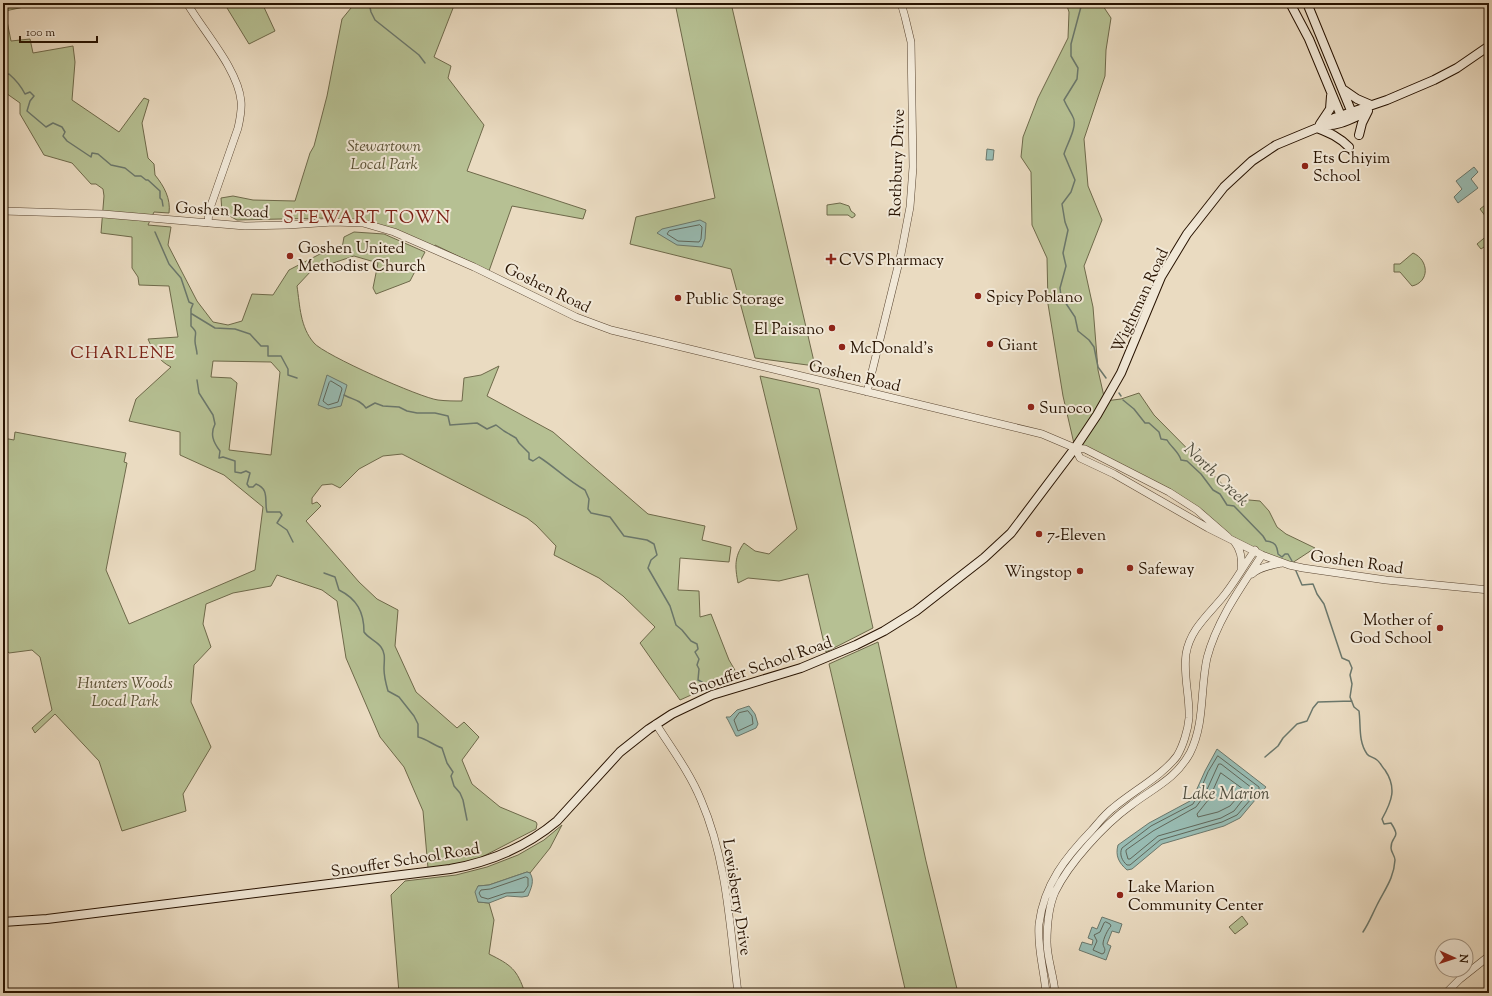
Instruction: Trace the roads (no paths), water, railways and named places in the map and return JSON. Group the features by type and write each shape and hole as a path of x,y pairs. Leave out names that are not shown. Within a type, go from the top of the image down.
{"main road":[{"path":"1290,3 1309,39 1341,116"},
{"path":"1307,3 1352,112"},
{"name":"Wightman Road","path":"1075,448 1097,415 1121,373 1161,277 1177,249 1208,206 1224,187 1252,161 1276,145 1320,126 1329,120 1352,112 1380,106 1387,100 1434,80 1457,68 1489,46"},
{"path":"1344,90 1370,108 1362,123 1359,135"},
{"path":"1331,94 1330,109 1320,126 1341,139 1349,147"},
{"name":"Wightman Road","path":"1320,126 1337,124 1370,108"},
{"name":"Snouffer School Road","path":"3,922 47,919 450,869 486,861 516,849 547,830 567,811 620,752 656,724 688,705 712,695 733,687 788,672 831,656 873,636 916,611 937,596 998,546 1011,533 1075,448"}],"street":[{"path":"187,3 195,18 233,73 241,100 241,115 238,128 210,211 208,223"},
{"name":"Rothbury Drive","path":"867,392 901,254 910,207 913,167 911,42 901,3"},
{"name":"Goshen Road","path":"3,211 103,214 245,226 333,222 363,223 377,226 474,267 576,317 611,330 1042,434 1075,448 1085,449 1169,492 1197,510 1231,539"},
{"name":"Goshen Road","path":"1075,448 1080,458 1114,474 1208,528 1282,563 1303,568 1386,580 1489,590"},
{"path":"1231,539 1239,548 1241,555 1240,571"},
{"path":"1046,993 1038,937 1039,923 1044,901 1050,885 1070,854 1111,809 1161,772 1178,754 1188,726 1189,718 1186,666 1189,644 1199,624 1223,598 1255,550"},
{"path":"1055,993 1047,944 1049,910 1055,893 1072,866 1098,835 1130,806 1167,781 1184,763 1195,740 1200,720 1205,671 1210,649 1222,619 1262,554"},
{"path":"1247,578 1256,570 1282,563"},
{"name":"Lewisberry Drive","path":"656,724 687,771 711,825 720,857 738,993"},
{"path":"1446,993 1460,979 1489,956"}],"water":[{"path":"987,149 994,150 993,160 986,160"},
{"path":"1474,167 1478,172 1471,179 1478,188 1458,203 1454,197 1462,189 1456,181"},
{"path":"700,220 706,223 705,239 702,247 677,245 657,233 662,229"},
{"path":"327,375 347,385 341,406 328,409 318,405"},
{"path":"749,706 755,714 758,724 756,728 736,736 726,717 730,717 737,710"},
{"name":"Lake Marion","path":"1217,749 1266,787 1240,818 1224,826 1162,844 1132,869 1127,870 1118,859 1118,845 1149,823 1190,801"},
{"path":"527,872 530,873 532,882 528,896 507,896 489,903 478,902 475,892 478,886 489,885"},
{"path":"1102,917 1122,924 1119,933 1112,931 1107,944 1111,946 1106,960 1079,950 1082,942 1092,945 1093,940 1088,938 1092,927 1097,929"}],"waterway":[{"path":"369,3 375,20 419,55 425,63"},
{"name":"North Creek","path":"1082,3 1071,44 1071,56 1078,68 1077,79 1064,100 1074,121 1073,130 1064,154 1075,180 1071,192 1062,204 1068,230 1063,253 1066,266 1060,288 1061,296 1075,317 1078,331 1089,340 1094,347 1098,367 1106,378"},
{"path":"3,74 9,74 12,76 25,94 30,92 34,96 30,101 27,111 46,127 53,123 62,127 65,132 63,136 67,141 91,157 92,153 98,154 111,165 125,168 135,176 141,176 148,180 160,191 160,198 163,206"},
{"path":"155,232 169,264 181,278 189,302 193,304 191,309 191,326 196,333 195,343 197,354"},
{"path":"192,314 215,328 235,329 250,334 261,346 268,346 268,356 281,356 288,369 288,375 297,378"},
{"path":"197,380 199,393 213,415 215,424 213,428 213,438 220,451 219,458 223,457 235,461 235,472 241,473 246,471 250,473 247,484 249,487 253,487 256,484 263,489 266,496 267,512 280,512 282,515 277,523 287,530 293,542"},
{"path":"344,395 358,401 366,408 375,403 383,406 399,407 407,411 417,413 435,413 448,416 450,425 477,423 487,429 496,425 516,438 529,453 529,459 533,461 539,457 585,490 589,499 588,509 591,513 610,517 624,536 647,540 654,544 657,555 651,560 648,568 670,606 676,625 691,641 697,644 698,649 695,652 699,659 697,665 699,669 698,680 706,684"},
{"name":"North Creek","path":"1123,400 1134,409 1145,423 1149,423 1159,432 1161,439 1167,440 1179,454 1181,460 1187,461 1201,474 1213,490 1220,494 1227,505 1234,506 1266,541 1275,544 1278,554 1282,557 1285,554 1288,554 1292,561"},
{"name":"North Creek","path":"1296,571 1302,585 1313,584 1317,594 1324,604 1342,658 1349,661 1352,668 1350,675 1352,684 1350,697 1354,707 1359,711 1362,744 1368,755 1376,759 1385,770 1391,783 1391,800 1382,819 1384,824 1391,823 1396,832 1391,844 1395,858 1393,872 1389,883 1363,932"},
{"path":"324,573 335,577 339,590 355,602 363,618 364,632 380,645 383,650 384,674 388,691 399,697 414,716 418,724 418,737 442,748 447,763 453,772 451,776 454,786 460,793 463,800 467,820"},
{"path":"1265,757 1278,746 1283,738 1297,724 1307,721 1313,708 1318,702 1352,701"}],"place":[{"name":"Ets Chiyim School","path":"1305,166"},
{"name":"Goshen United Methodist Church","path":"290,256"},
{"name":"CVS Pharmacy","path":"831,259"},
{"name":"Spicy Poblano","path":"978,296"},
{"name":"Public Storage","path":"678,298"},
{"name":"El Paisano","path":"832,328"},
{"name":"Giant","path":"990,344"},
{"name":"McDonald's","path":"842,347"},
{"name":"Sunoco","path":"1031,407"},
{"name":"7-Eleven","path":"1039,534"},
{"name":"Safeway","path":"1130,568"},
{"name":"Wingstop","path":"1080,571"},
{"name":"Mother of God School","path":"1440,628"},
{"name":"Lake Marion Community Center","path":"1120,895"}],"district":[{"name":"STEWART TOWN","path":"367,217"},
{"name":"CHARLENE","path":"123,352"}],"park label":[{"name":"Stewartown Local Park","path":"384,154"},
{"name":"Hunters Woods Local Park","path":"125,691"}]}
